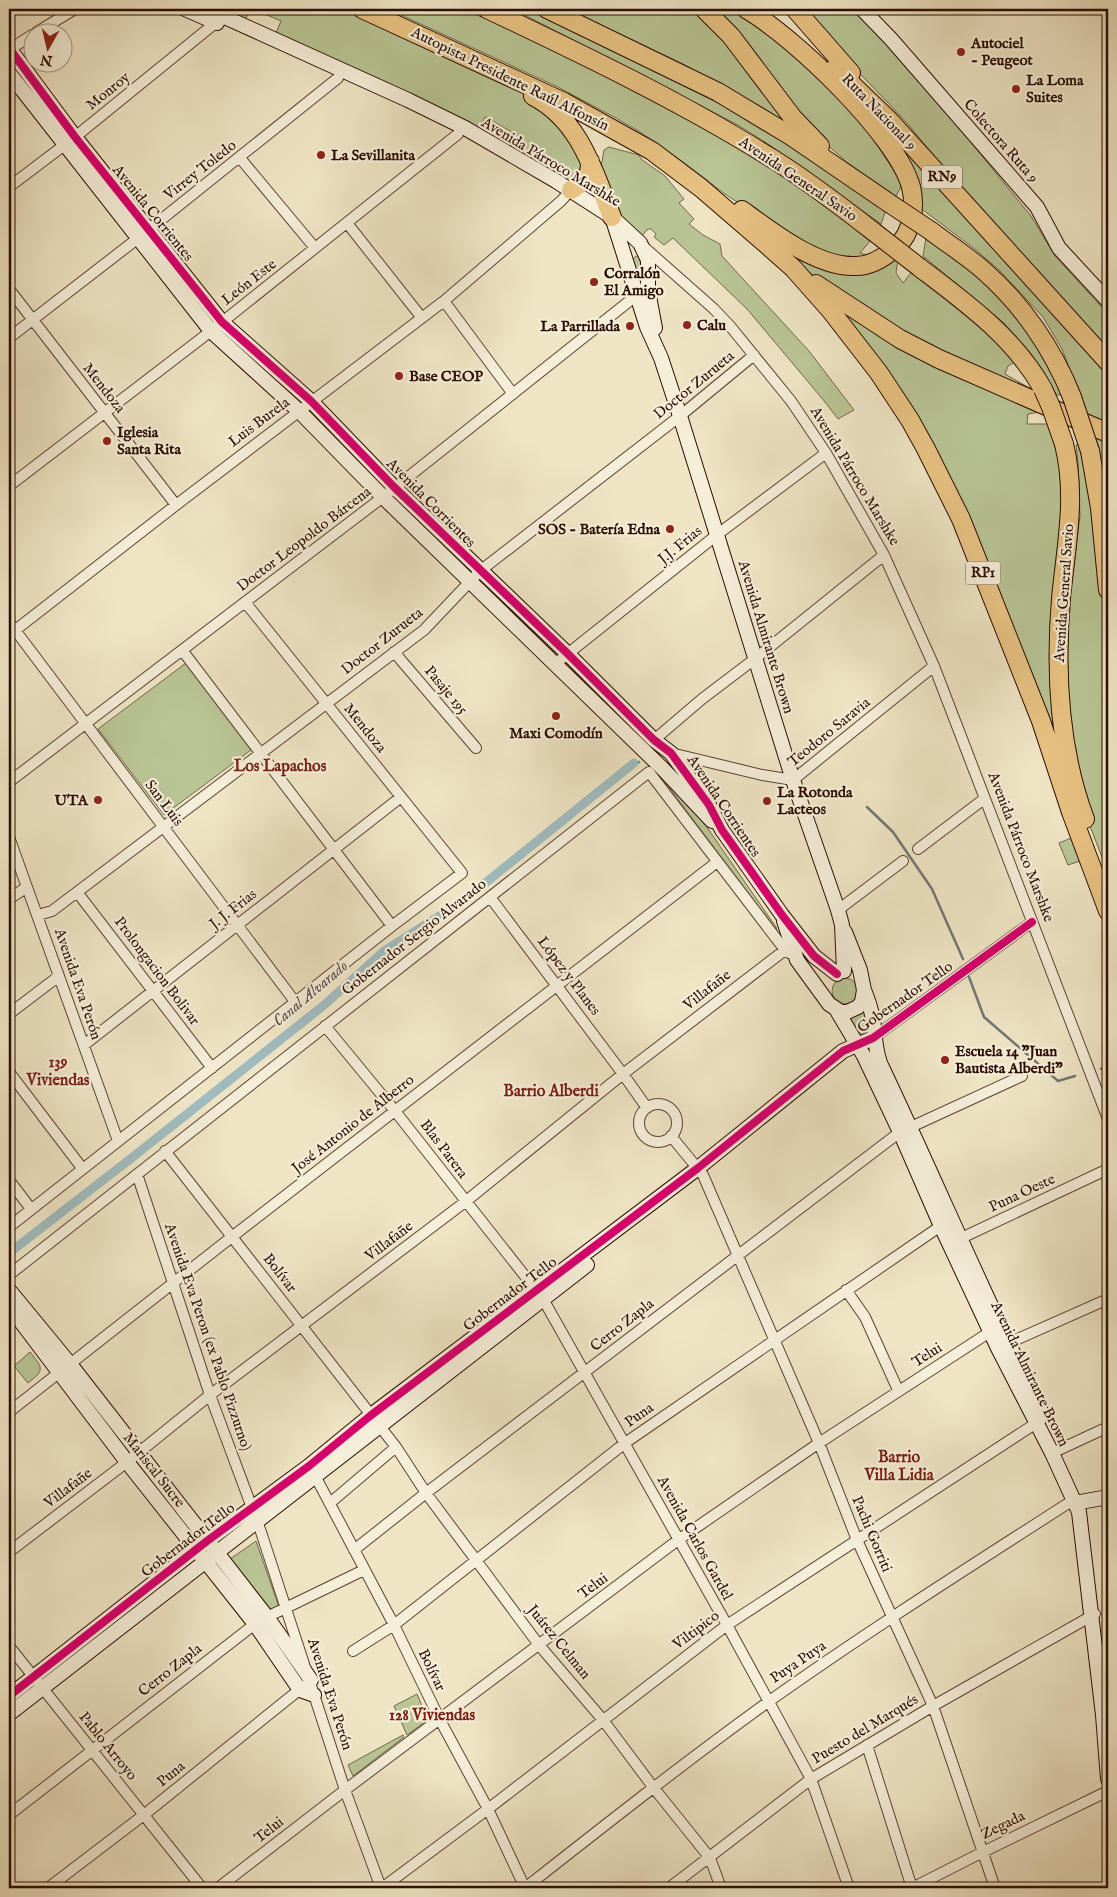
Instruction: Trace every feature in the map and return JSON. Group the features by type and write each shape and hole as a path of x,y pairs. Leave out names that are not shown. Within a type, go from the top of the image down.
{"highway":[{"name":"Autopista Presidente Raúl Alfonsín","path":"362,9 564,102 663,158 725,208 793,268"},
{"path":"370,9 392,22"},
{"name":"Avenida General Savio","path":"487,9 632,81 773,159 829,197 968,304 1000,333 1025,360 1043,389 1051,407 1064,444 1068,463 1070,501 1069,541 1058,637 1060,699 1069,759 1082,810 1108,885"},
{"name":"Avenida General Savio","path":"547,9 718,92 791,136 845,172"},
{"path":"704,9 731,36 793,118 845,172 974,263 1010,298 1047,347 1072,397 1090,451 1100,508 1108,590"},
{"path":"663,158 684,169 783,238 829,263 856,266 868,264 885,256 904,239 910,225 913,195 905,172 884,140 866,117 817,66 774,28 746,9"},
{"name":"Ruta Nacional 9","path":"759,9 798,35 845,76 890,121 1108,362"},
{"path":"795,9 839,60 917,141 949,186"},
{"path":"454,52 480,69 537,98 560,115 574,133 590,160 614,223"},
{"path":"568,193 585,181 590,171 590,160"},
{"path":"793,268 853,310 900,339 939,359 1108,433"},
{"name":"RP1","path":"793,268 830,311 878,373 910,420 948,490 970,540 1041,721 1071,812 1108,911"}],"street":[{"path":"54,22 75,9"},
{"name":"Avenida Párroco Marshke","path":"186,9 220,19 408,100 465,128 614,223 714,309 754,355 791,401 826,453 884,555 934,666 1108,1119"},
{"name":"Avenida Párroco Marshke","path":"207,9 220,19 338,78 458,134 568,193"},
{"name":"Colectora Ruta 9","path":"862,9 891,38 1037,207 1059,248 1108,301"},
{"name":"Monroy","path":"9,187 70,141 220,19"},
{"path":"9,49 22,41"},
{"name":"Avenida Corrientes","path":"9,49 137,239 211,332 299,411 383,497 568,654 654,740 671,753 709,805 722,830 782,915 814,956 841,972"},
{"name":"Avenida Corrientes","path":"9,73 149,229 222,322 311,401 394,487 555,664 651,766 722,830"},
{"name":"Virrey Toledo","path":"9,338 240,158 338,78"},
{"name":"León Este","path":"9,486 211,332 458,134"},
{"path":"240,158 316,248"},
{"name":"Luis Burela","path":"11,629 444,301 568,193"},
{"path":"347,223 422,318"},
{"path":"614,223 647,327 661,358"},
{"path":"628,268 628,261 632,254 642,249 648,260 648,291 661,358"},
{"name":"Mendoza","path":"9,289 176,505"},
{"name":"Doctor Leopoldo Bárcena","path":"9,782 383,497 637,295"},
{"path":"444,301 513,394"},
{"name":"Doctor Zurueta","path":"38,915 52,911 78,892 424,630 475,576 680,416 754,355"},
{"name":"Avenida Almirante Brown","path":"661,358 718,534 793,780 842,925 856,957 870,1008 874,1029 873,1038 880,1063 905,1130 995,1329 1056,1451 1079,1502 1087,1511 1094,1615 1106,1709 1108,1779"},
{"name":"J.J. Frias","path":"555,664 718,534 826,453"},
{"path":"654,740 702,699 884,555"},
{"name":"Mendoza","path":"245,602 462,873"},
{"name":"San Luis","path":"11,629 86,724 296,1003"},
{"path":"182,650 392,926"},
{"name":"Pasaje 195","path":"394,652 476,748"},
{"name":"Teodoro Saravia","path":"671,753 762,776 793,780 934,666"},
{"path":"651,766 717,862 784,950 797,960"},
{"name":"Gobernador Sergio Alvarado","path":"9,1275 490,896 651,766"},
{"name":"J. J. Frias","path":"84,1045 401,797"},
{"path":"918,849 984,799"},
{"name":"Avenida Eva Perón","path":"9,837 118,1141"},
{"path":"838,910 903,860"},
{"name":"José Antonio de Alberro","path":"9,1412 233,1236 717,862"},
{"name":"Gobernador Sergio Alvarado","path":"9,1227 82,1168 462,873"},
{"path":"9,899 26,886"},
{"name":"Prolongacion Bolivar","path":"78,892 212,1068"},
{"name":"López y Planes","path":"490,896 647,1108"},
{"name":"Avenida Corrientes","path":"782,915 797,960 825,998"},
{"name":"Gobernador Tello","path":"9,1714 37,1683 374,1421 701,1172 843,1051 873,1038 1032,922"},
{"path":"841,972 842,925"},
{"name":"Villafañe","path":"9,1552 139,1453 210,1395 465,1202 623,1074 784,950"},
{"path":"841,972 854,975 864,987 864,996 858,1007 847,1012 836,1009 828,1004 825,998 825,986 829,978 841,972"},
{"path":"9,1014 59,976"},
{"name":"Avenida Almirante Brown","path":"836,1009 905,1130"},
{"name":"Blas Parera","path":"325,1026 395,1111 540,1295"},
{"path":"9,1072 82,1168"},
{"name":"Cerro Zapla","path":"354,1550 738,1255 905,1130 1022,1076"},
{"path":"652,1105 664,1105 674,1112 677,1125 672,1136 666,1140 654,1141 643,1134 639,1123 642,1112 652,1105"},
{"name":"Pachi Gorriti","path":"672,1136 701,1172 819,1443 857,1540 891,1618 933,1706 995,1888"},
{"name":"Bolívar","path":"165,1151 233,1236 374,1421"},
{"name":"Puna Oeste","path":"955,1241 1108,1169"},
{"name":"Avenida Eva Peron (ex Pablo Pizzurno)","path":"137,1174 210,1395 254,1515"},
{"path":"9,1180 32,1209"},
{"name":"Puna","path":"353,1651 394,1625 625,1443 946,1222"},
{"name":"Mariscal Sucre","path":"9,1290 70,1364 139,1453 206,1551"},
{"path":"846,1290 866,1317 898,1390"},
{"name":"Avenida Carlos Gardel","path":"540,1295 625,1443 811,1778 849,1888"},
{"path":"1003,1346 1108,1299"},
{"name":"Mariscal Sucre","path":"9,1306 127,1462 206,1551 261,1620 305,1685"},
{"name":"Telui","path":"218,1888 345,1790 678,1540 898,1390 995,1329"},
{"name":"Viltipico","path":"382,1888 727,1625 1040,1420"},
{"name":"Juárez Celman","path":"374,1421 396,1447 426,1493 539,1645 603,1720 653,1787 710,1858 721,1888"},
{"path":"1056,1451 1108,1427"},
{"path":"330,1503 396,1447"},
{"name":"Bolívar","path":"312,1470 394,1625 440,1720 488,1809 525,1888"},
{"name":"Puya Puya","path":"525,1888 653,1787 769,1702 891,1618 1067,1504 1108,1497"},
{"name":"Avenida Eva Perón","path":"254,1515 286,1608 305,1685"},
{"name":"Cerro Zapla","path":"9,1816 261,1620 364,1570"},
{"name":"Avenida Almirante Brown","path":"1094,1615 1108,1695"},
{"name":"Puesto del Marqués","path":"669,1888 811,1778 933,1706 1094,1615"},
{"name":"Pablo Arroyo","path":"9,1646 37,1683 145,1814 202,1888"},
{"name":"Gobernador Tello","path":"9,1696 37,1683"},
{"path":"305,1685 314,1695"},
{"name":"Puna","path":"48,1888 145,1814 305,1685"},
{"name":"Avenida Eva Perón","path":"314,1695 345,1790 382,1888"},
{"path":"867,1745 912,1888"},
{"name":"Zegada","path":"912,1888 1108,1790"}],"green space":[{"path":"221,9 251,9 245,20"},
{"path":"253,9 343,9 519,91 543,107 559,125 587,169 580,180 567,181 510,150 519,136 485,117 479,130 276,33 281,21"},
{"path":"388,9 461,9 542,43 743,149 829,207 871,240 860,253 868,255 876,253 878,255 842,263 792,239 725,194 640,132 616,118 556,86"},
{"path":"513,9 528,9 720,104 758,125 886,210 881,224 738,125"},
{"path":"567,9 698,9 793,126 683,64"},
{"path":"714,9 735,9 739,11 808,66 866,128 900,180 901,187 896,196 848,163 825,143 804,121"},
{"path":"801,9 855,9 861,15 933,96 1031,216 1055,256 1108,314 1108,350 942,166 908,124 824,36"},
{"path":"891,134 1108,372 1108,426 1088,417 1062,349 1043,317 999,270 919,207"},
{"path":"609,147 639,155 641,159 665,176 684,199 679,203 694,219 689,224 703,235 720,244 722,256 809,351 854,410 838,419 747,309 673,238 664,245 654,237 656,234 651,229 648,229 640,238 618,218 601,167 604,150"},
{"path":"752,224 784,246 877,270 895,258 899,262 896,273 903,283 914,269 969,314 1016,361 1008,366 1005,374 1033,390 1034,394 908,337 821,282"},
{"path":"926,238 976,275 1009,307 1032,337 1065,395 1057,395 1031,354 1004,323 923,256"},
{"path":"637,256 641,257 642,289 632,259"},
{"path":"822,294 1040,412 1028,414 1027,424 1048,424 1058,460 1063,497 1057,754 972,532"},
{"path":"316,414 382,484 379,484 313,416"},
{"path":"1093,434 1108,442 1108,520"},
{"path":"1082,444 1101,569 1108,683 1108,873 1090,826 1080,789 1066,700 1069,604 1080,516 1076,445"},
{"path":"399,500 468,567 465,567 399,503"},
{"path":"486,582 553,648 552,653 485,586"},
{"path":"186,663 251,750 164,815 98,729"},
{"path":"573,673 581,676 638,733 637,734"},
{"path":"655,769 704,823 777,931"},
{"path":"1071,838 1080,861 1068,865 1059,843"},
{"path":"845,978 854,982 858,991 854,1000 845,1004 836,1000 832,991 836,982"},
{"path":"865,1008 867,1031 866,1034 861,1035 850,1018 859,1014"},
{"path":"30,1352 40,1365 40,1372 28,1383 14,1366"},
{"path":"256,1541 279,1607 269,1611 230,1559"},
{"path":"417,1694 428,1720 407,1735 394,1706"},
{"path":"403,1735 404,1737 353,1776 348,1765"}],"waterway":[{"name":"Canal Alvarado","path":"634,763 639,762"},
{"name":"Canal Alvarado","path":"9,1253 323,1006 384,951 463,901 634,763"},
{"path":"867,807 893,832 932,889 963,959"},
{"path":"969,977 984,1017 1058,1081 1075,1076"},
{"path":"1101,1069 1108,1067"}],"cycle path":[{"path":"9,48 75,137 222,322 311,401 394,487 568,654 654,740 671,753 709,805 722,830 782,915 814,956 837,974"},
{"path":"9,1696 207,1541 309,1466 370,1416 698,1168 843,1051 873,1038 1032,922"}],"place":[{"name":"Autociel - Peugeot","path":"961,52"},
{"name":"La Loma Suites","path":"1016,89"},
{"name":"La Sevillanita","path":"321,155"},
{"name":"Corralón El Amigo","path":"594,282"},
{"name":"Calu","path":"687,325"},
{"name":"La Parrillada","path":"630,326"},
{"name":"Base CEOP","path":"399,376"},
{"name":"Iglesia Santa Rita","path":"107,441"},
{"name":"SOS - Batería Edna","path":"670,529"},
{"name":"Maxi Comodín","path":"556,716"},
{"name":"UTA","path":"98,800"},
{"name":"La Rotonda Lacteos","path":"767,801"},
{"name":"Escuela 14 \"Juan Bautista Alberdi\"","path":"945,1060"}],"district":[{"name":"Los Lapachos","path":"280,767"},
{"name":"139 Viviendas","path":"58,1072"},
{"name":"Barrio Alberdi","path":"551,1092"},
{"name":"Barrio Villa Lidia","path":"899,1467"},
{"name":"128 Viviendas","path":"432,1716"}]}
